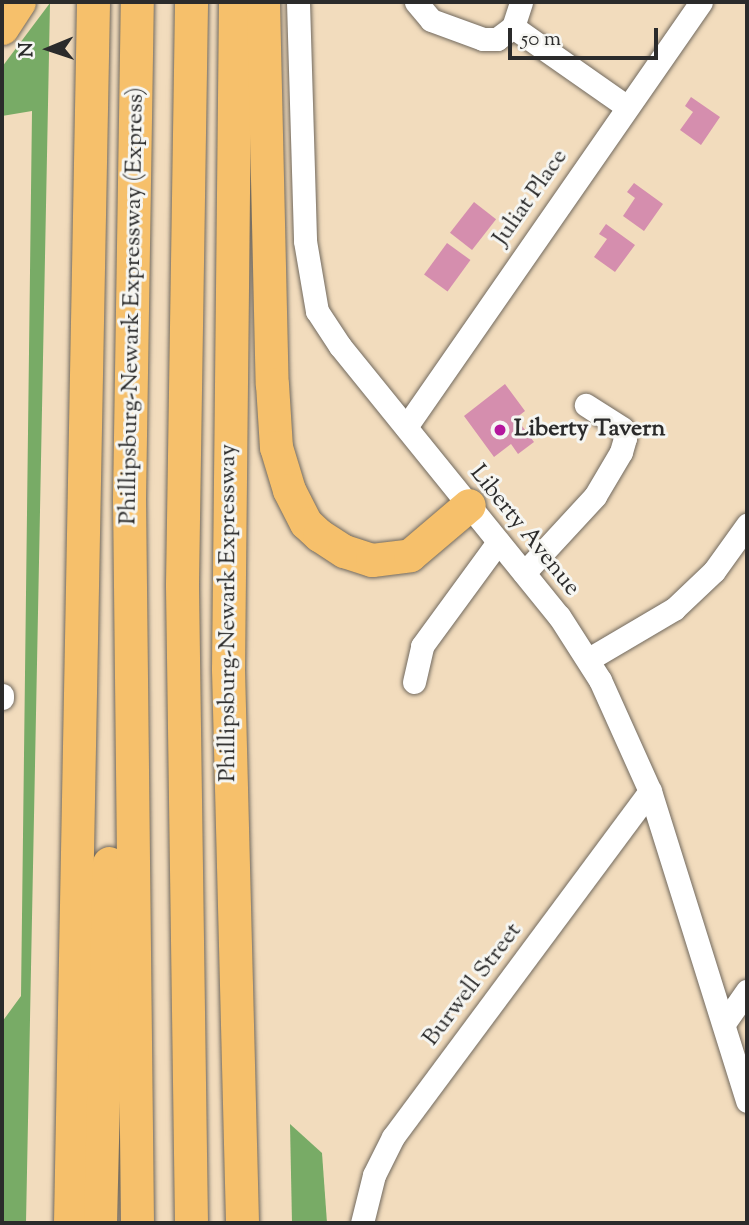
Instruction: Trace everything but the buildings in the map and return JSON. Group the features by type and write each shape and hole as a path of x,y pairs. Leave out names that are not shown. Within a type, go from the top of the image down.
{"highway":[{"path":"2,29 19,2"},
{"path":"70,1223 93,2"},
{"name":"Phillipsburg-Newark Expressway (Express)","path":"130,610 137,2"},
{"name":"Phillipsburg-Newark Expressway","path":"191,2 182,584 191,1223"},
{"name":"Phillipsburg-Newark Expressway","path":"235,2 228,670 242,1223"},
{"path":"263,2 273,419 289,490 306,523 319,535 372,560 410,555 469,505"},
{"path":"100,1223 112,752 130,610"},
{"path":"130,610 137,1223"}],"street":[{"name":"Liberty Avenue","path":"298,2 310,288 324,324 524,573 589,659 650,791 725,1022 747,1101"},
{"path":"416,2 431,20 483,39 497,39 513,27 520,2"},
{"name":"Juliat Place","path":"406,426 626,106 701,2"},
{"path":"513,27 626,106"},
{"path":"524,573 595,496 621,452 625,438 621,428 586,405"},
{"path":"589,659 674,609 714,571 747,525"},
{"path":"414,682 422,646 498,542"},
{"name":"Burwell Street","path":"362,1223 374,1175 393,1137 650,791"},
{"path":"725,1022 747,990"}],"green space":[{"path":"50,3 26,1223 2,1223 2,1022 21,996 32,111 2,116 2,67"},
{"path":"290,1124 322,1153 327,1223 292,1223"}],"place":[{"name":"Liberty Tavern","path":"500,430"}]}
